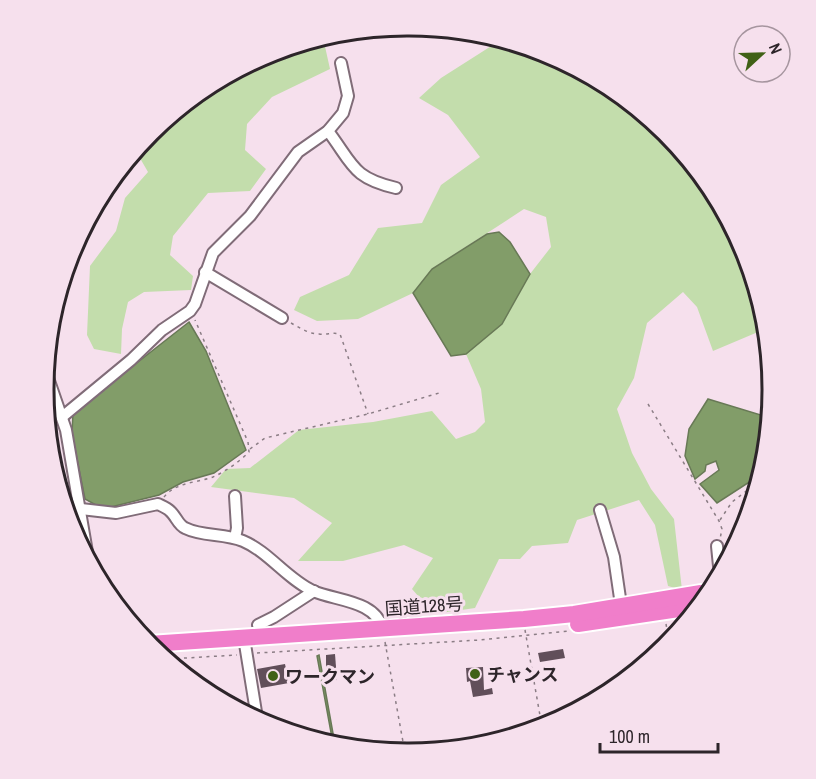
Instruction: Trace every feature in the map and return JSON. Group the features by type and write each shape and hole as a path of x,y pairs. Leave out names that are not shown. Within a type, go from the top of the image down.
{"highway":[{"name":"国道128号","path":"173,653 384,638 526,633 696,594"},
{"name":"国道128号","path":"384,638 524,619 686,607"},
{"name":"国道128号","path":"164,645 245,648"}],"street":[{"path":"62,417 131,360 162,330 190,311 195,304 213,253 250,216 298,152 327,131 343,112 348,96 341,63"},
{"path":"327,131 361,176 378,184 396,188"},
{"path":"205,272 282,318"},
{"path":"54,395 62,417 84,532"},
{"path":"69,489 77,488"},
{"path":"235,496 237,528 235,538"},
{"path":"76,510 116,513 158,504 170,511 181,526 197,533 235,538 252,545 314,591 361,606 376,616 384,638"},
{"path":"600,510 614,557 622,612"},
{"path":"717,546 718,558"},
{"path":"258,625 314,591"},
{"path":"245,648 255,708"}],"path":[{"path":"190,311 208,348 249,449"},
{"path":"282,318 312,332 340,334 368,414"},
{"path":"158,504 168,492 178,487 215,477 243,458 249,449 265,438 368,414 439,393"},
{"path":"648,404 719,521 722,529 717,546"},
{"path":"719,521 732,502 746,491"},
{"path":"178,658 245,648 384,638 574,631"},
{"path":"526,633 540,717"},
{"path":"384,638 403,743"}],"shaded area":[{"path":"325,46 330,69 272,97 247,124 245,150 266,169 250,191 208,193 173,236 170,255 193,276 191,290 144,292 128,302 122,329 121,354 94,349 87,335 90,266 116,231 125,198 148,172 140,158 193,109 231,83 252,72 294,55"},
{"path":"491,46 543,63 585,83 623,109 674,156 702,193 735,254 743,276 757,333 713,351 697,307 683,292 647,323 634,378 617,409 632,453 651,489 674,519 682,590 668,586 655,525 639,500 577,520 568,543 532,546 520,559 499,559 475,608 434,614 412,589 433,558 404,545 343,561 298,561 332,523 294,498 211,487 226,469 250,468 299,430 373,422 432,411 456,439 475,432 485,422 481,389 466,354 502,324 530,274 551,247 546,217 524,209 432,269 413,293 358,319 317,321 294,310 300,297 349,275 378,228 422,223 441,185 480,157 448,115 419,98 441,78"},
{"path":"499,232 510,242 530,274 502,324 466,354 451,356 413,293 432,269 487,234"},
{"path":"189,322 206,351 246,450 214,473 183,482 159,495 103,509 85,499 72,434 73,413"},
{"path":"708,399 761,415 755,458 749,483 717,503 700,484 719,470 716,461 706,465 705,471 695,479 685,456 689,429"},
{"path":"319,655 333,735 331,734 317,656"}],"building":[{"path":"563,649 565,658 540,662 538,653"},
{"path":"335,654 337,680 326,681 326,655"},
{"name":"ワークマン","path":"285,664 289,683 261,688 257,669"},
{"path":"483,667 484,690 492,688 493,694 473,697 470,681 467,682 466,668"}],"place":[{"name":"チャンス","path":"475,674"},
{"name":"ワークマン","path":"273,676"}]}
